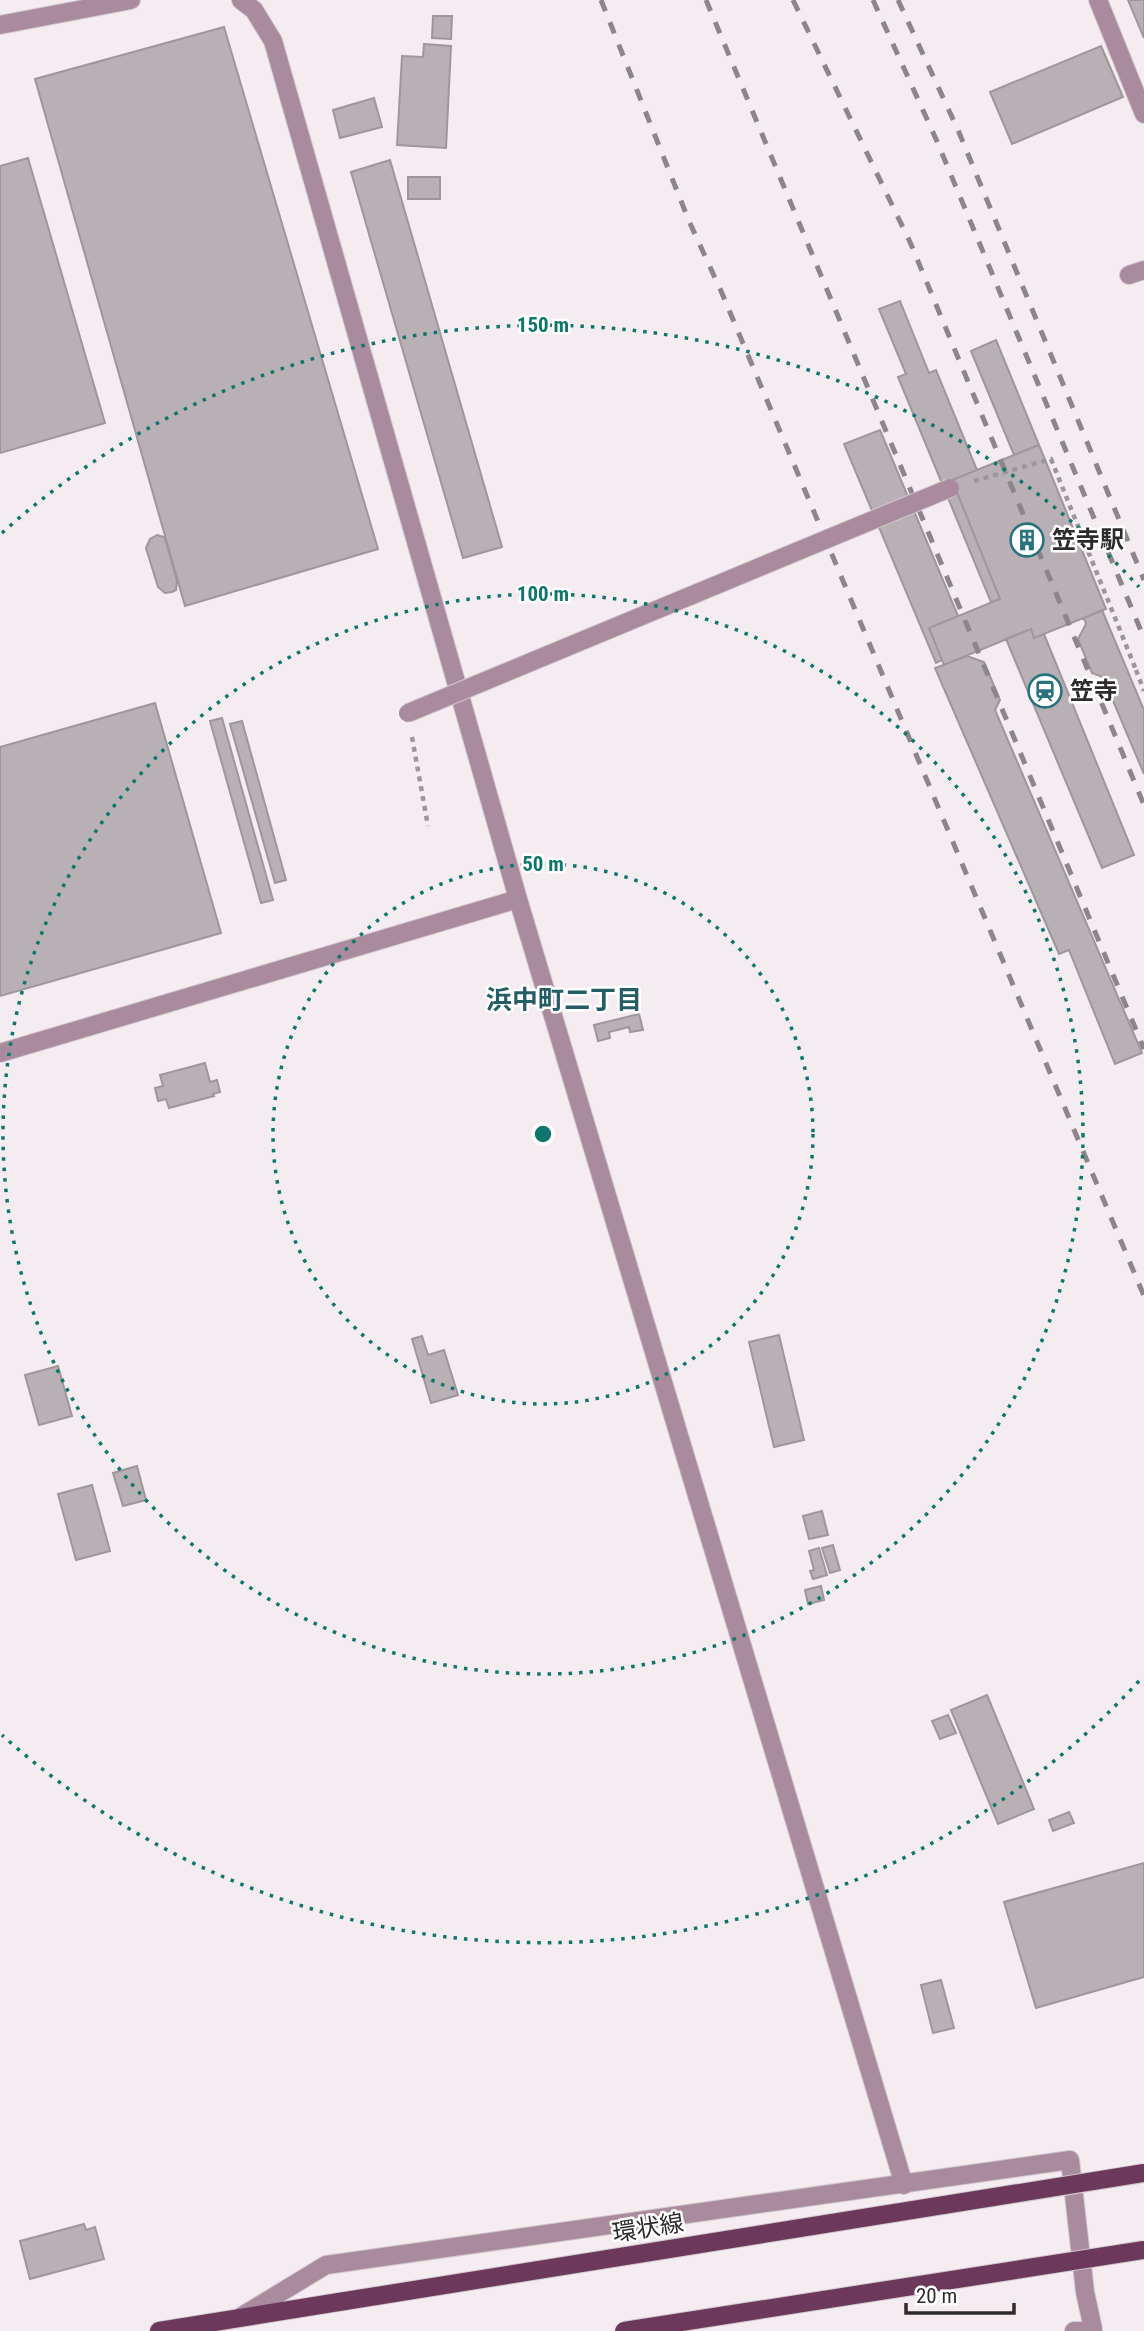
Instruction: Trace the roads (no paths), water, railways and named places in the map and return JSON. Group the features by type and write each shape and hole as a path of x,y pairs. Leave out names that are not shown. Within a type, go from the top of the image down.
{"main road":[{"name":"環状線","path":"159,2331 1144,2174"},
{"path":"624,2331 1144,2250"}],"street":[{"path":"0,25 131,0"},
{"path":"241,0 254,10 273,41 518,900 904,2185"},
{"path":"1098,0 1144,114"},
{"path":"408,712 950,488"},
{"path":"0,1053 518,900"},
{"path":"242,2316 326,2265 1070,2160 1085,2292 1093,2329 1074,2331"}],"railway":[{"path":"601,0 689,221 721,291 1144,1296"},
{"path":"706,0 1144,1049"},
{"path":"793,0 910,242 1144,805"},
{"path":"873,0 936,139 1144,638"},
{"path":"898,0 958,130 1144,580"}],"place":[{"name":"笠寺駅","path":"1027,540"},
{"name":"笠寺","path":"1045,691"}],"district":[{"name":"浜中町二丁目","path":"564,1000"}]}
